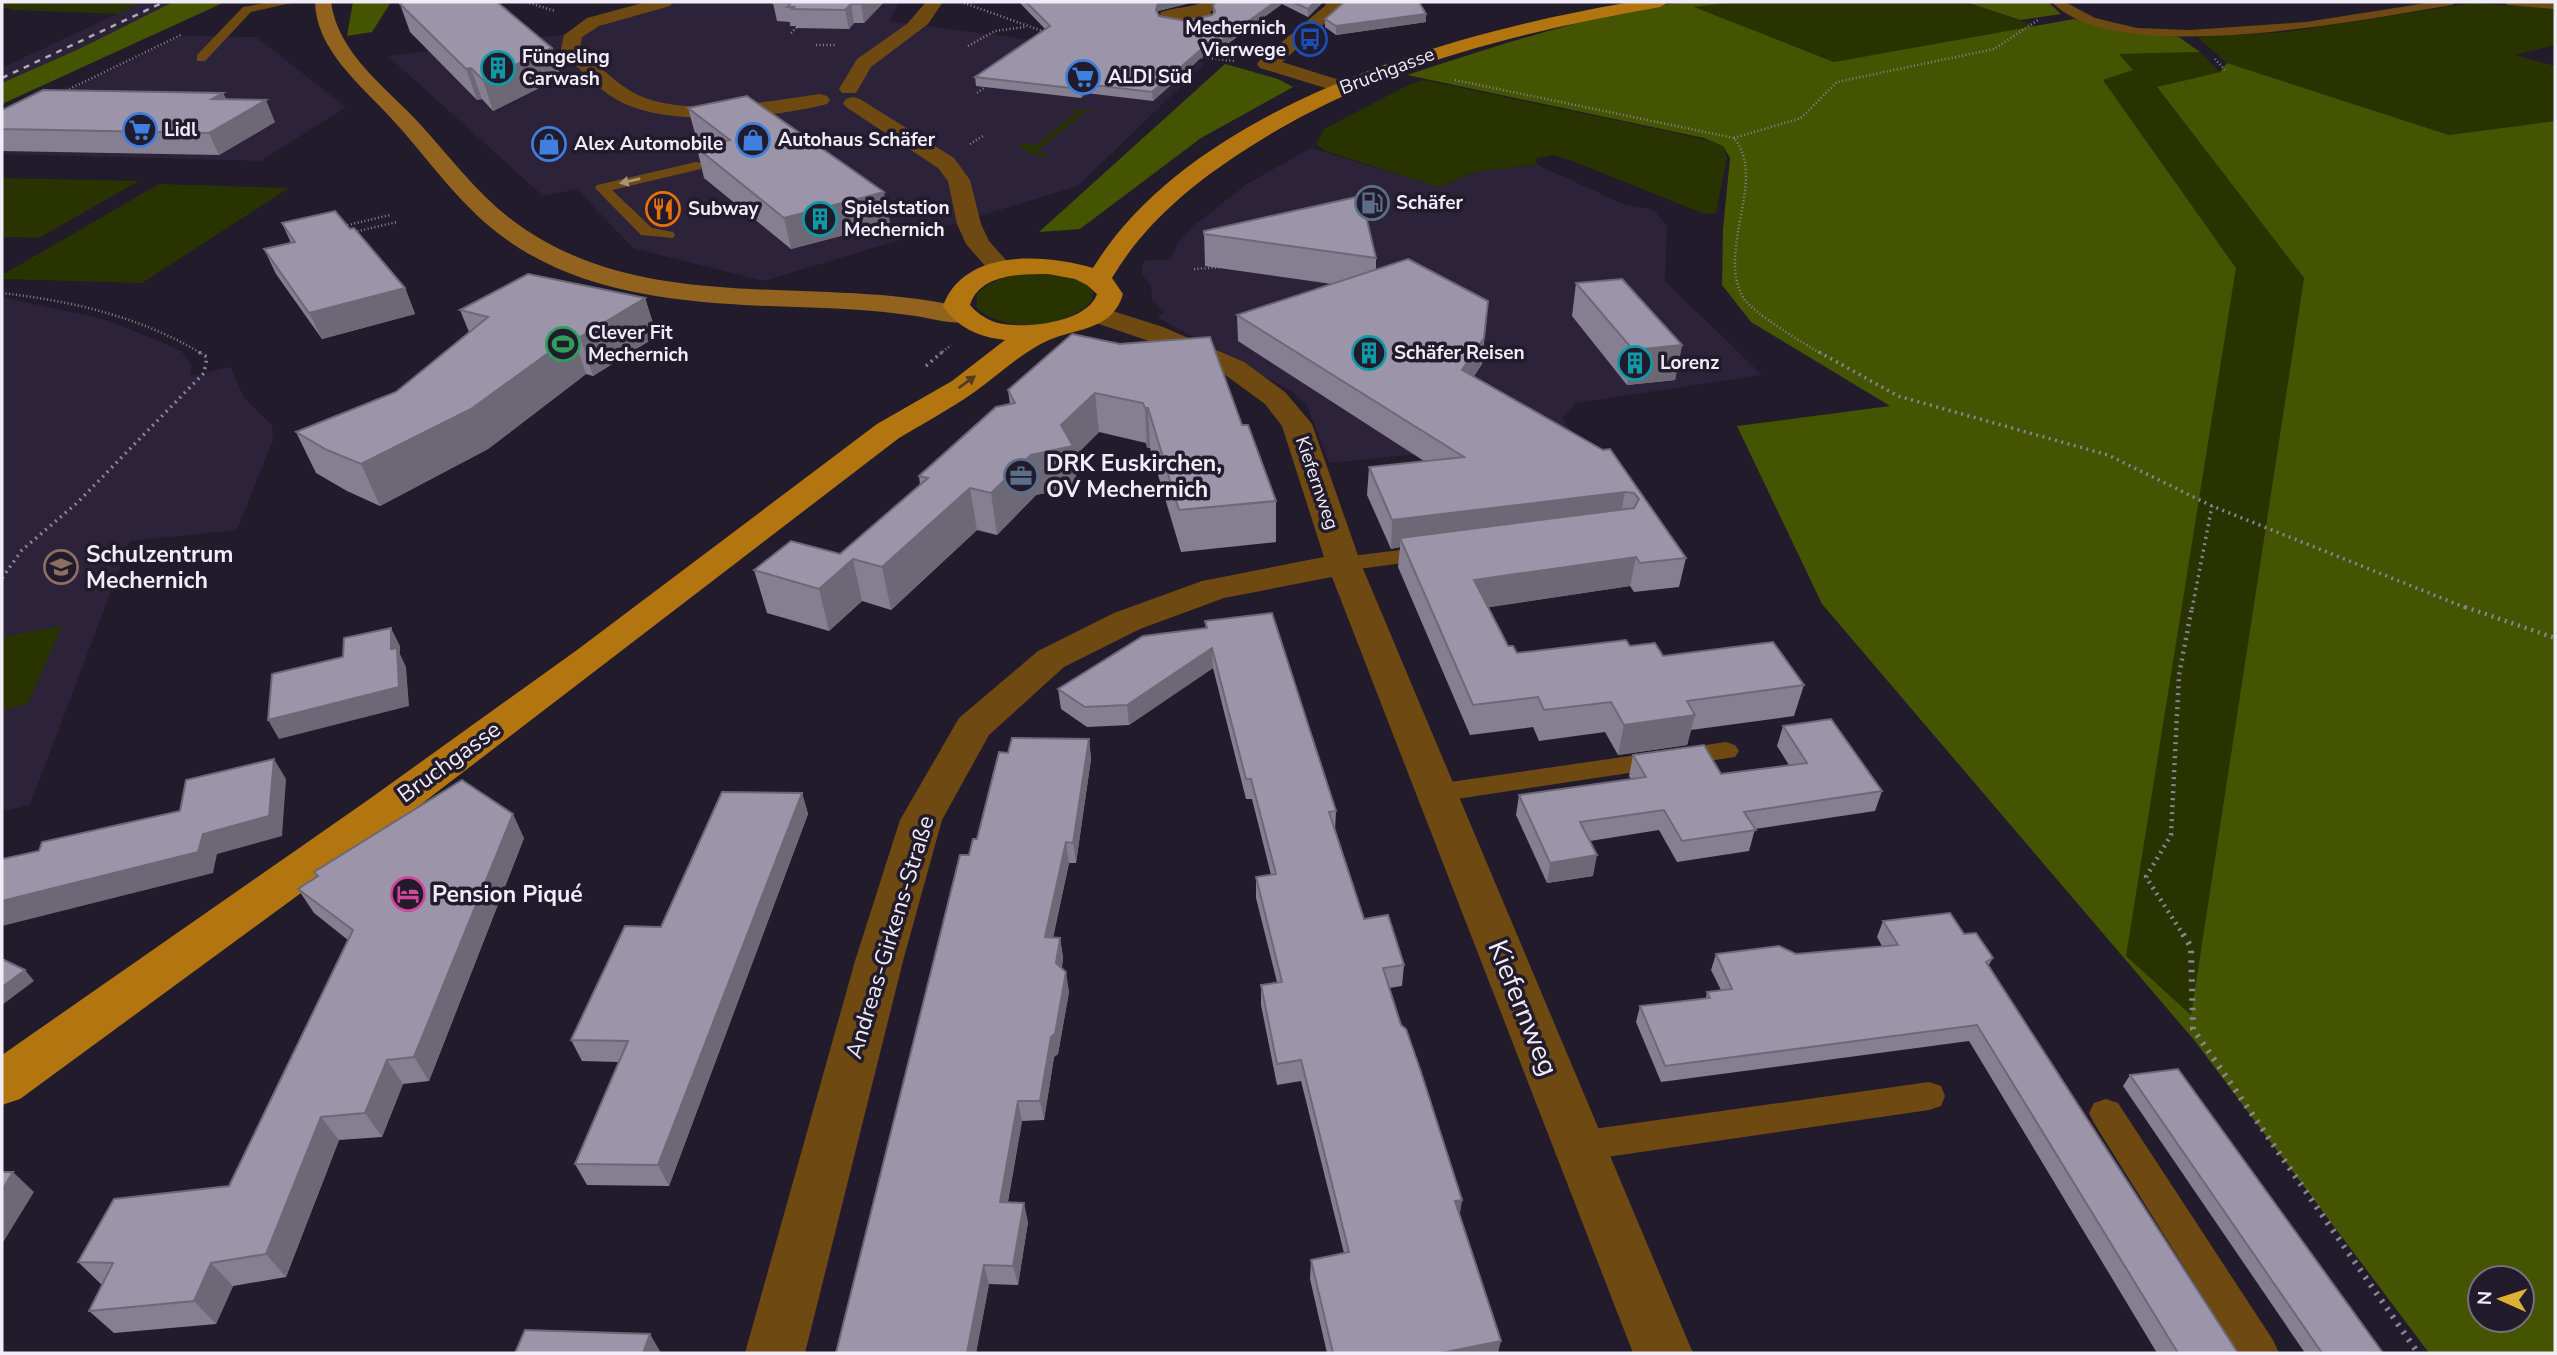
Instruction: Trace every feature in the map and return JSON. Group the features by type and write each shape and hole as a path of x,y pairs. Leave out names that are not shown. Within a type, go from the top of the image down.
{"main road":[{"path":"323,2 322,13 345,58 489,212 524,241 580,270 646,287 717,295 910,306 1022,333 1044,332 1083,321 1097,314 1109,296 1107,287 1099,279 1068,268 1048,265 1002,270 965,287 914,295 815,300"},
{"name":"Bruchgasse","path":"1099,279 1109,262 1147,216 1178,186 1225,152 1286,115 1342,87 1396,66 1515,30 1660,2"},
{"name":"Bruchgasse","path":"1048,265 1092,249 1147,216"},
{"path":"965,287 957,296 956,306 971,321"},
{"name":"Bruchgasse","path":"888,431 934,382 974,349 971,321"},
{"name":"Bruchgasse","path":"2,1083 383,811 590,658 888,431 962,387 1017,345 1044,332"}],"street":[{"path":"664,2 593,22 573,35 570,50 609,85 632,100 656,107 692,111 743,110 820,100 835,105 851,96 864,62 927,15 934,2"},
{"path":"1196,12 1216,2"},
{"path":"1266,64 1334,7 1334,2"},
{"path":"1266,64 1342,87"},
{"path":"851,96 946,163 959,180 969,224 978,244 1002,270"},
{"name":"Kiefernweg","path":"1097,314 1153,333 1234,368 1275,398 1297,424 1344,564 1663,1353"},
{"name":"Andreas-Girkens-Straße","path":"775,1353 879,961 921,820 973,727 1051,659 1127,621 1215,589 1344,564"}],"lane":[{"path":"201,58 247,9 291,2"},
{"path":"2057,2 2077,15 2112,27 2181,34 2265,31 2452,2"},
{"path":"2508,2 2555,6"},
{"path":"667,235 647,232 602,188 696,166"},
{"path":"1344,564 1454,550"},
{"path":"1437,793 1726,751"},
{"path":"1579,1146 1929,1096"},
{"path":"2106,1113 2260,1353"}],"path":[{"path":"960,2 1049,34"},
{"path":"64,92 187,32 240,17"},
{"path":"1396,66 1734,138 1801,118 1837,82 1994,49 2037,20"},
{"path":"792,33 798,26"},
{"path":"968,46 995,31 1027,27"},
{"path":"1197,57 1266,64"},
{"path":"977,93 985,87"},
{"path":"1734,138 1743,149 1746,167 1734,268 1744,300 1797,340 1898,396 2108,455 2213,506 2487,616 2555,638"},
{"path":"341,227 390,215"},
{"path":"351,232 397,222"},
{"path":"1194,269 1228,267"},
{"path":"2,293 39,296 92,309 186,343 206,357 204,373 182,397 77,503 22,550 2,578"},
{"path":"2213,506 2179,675 2171,835 2146,877 2191,947 2193,1029 2418,1353"}],"shaded area":[{"path":"142,2 173,2 79,49 2,83 2,68"},
{"path":"679,2 899,2 889,21 1205,63 1078,186 764,281 633,248 577,189 543,196 388,56 586,32 634,13"},
{"path":"183,36 256,37 346,107 261,161 2,154 2,122"},
{"path":"1311,148 1439,187 1475,172 1538,165 1623,204 1654,210 1667,227 1665,281 1762,375 1576,403 1563,418 1575,438 1329,463 1307,405 1293,392 1157,317 1165,312 1152,301 1151,287 1141,273 1144,261 1172,259 1177,244 1193,226 1247,184"},
{"name":"Schulzentrum Mechernich","path":"2,297 103,319 149,337 181,351 192,365 190,376 231,367 244,398 272,425 273,440 237,530 130,541 30,805 2,812"}],"green space":[{"path":"2,2 142,2 118,14 14,10 2,7"},
{"path":"173,2 225,2 2,104 2,83 79,49"},
{"path":"353,2 391,2 372,32 347,36"},
{"path":"1684,2 1735,2 1694,7 1834,62 2074,19 2128,31 2179,37 2200,52 2119,54 2133,70 2103,80 2236,268 2126,956 2191,1015 2304,278 2157,87 2220,72 2227,63 2449,135 2555,121 2555,1353 2429,1353 2194,1040 1822,604 1737,426 1890,406 1751,322 1722,285 1723,229 1730,158 1723,146 1704,138 1407,75 1544,32 1613,14"},
{"path":"1735,2 1966,2 2038,27 1834,62 1693,7"},
{"path":"1966,2 2048,2 2061,14 2020,20"},
{"path":"2472,3 2555,8 2555,45 2515,55 2555,66 2555,121 2449,135 2227,63 2197,37 2286,32"},
{"path":"2200,52 2220,72 2157,87 2304,278 2191,1015 2125,957 2236,268 2103,80 2132,70 2118,54"},
{"path":"1225,64 1278,79 1293,87 1201,138 1080,229 1039,232"},
{"path":"1424,80 1704,139 1723,146 1727,158 1716,213 1704,214 1553,155 1535,159 1538,165 1475,172 1439,187 1325,151 1316,144 1324,129 1410,84"},
{"path":"1065,108 1102,112 1085,112 1036,152 1051,155 1039,156 1019,146 1036,145 1078,111"},
{"path":"2,178 139,181 39,238 2,237"},
{"path":"159,184 289,188 142,283 2,279 2,275"},
{"path":"1029,272 1064,274 1081,280 1093,292 1092,300 1068,317 1036,325 1003,322 976,307 977,294 995,281"},
{"path":"62,626 28,704 2,710 2,637"}],"building":[{"path":"497,2 552,48 483,80 471,68 466,69 400,4"},
{"path":"774,2 863,2 851,4 845,10 792,9 794,7 787,7 791,3"},
{"path":"1026,2 1164,2 1158,3 1156,10 1159,16 1186,21 1212,15 1215,12 1213,5 1217,2 1275,2 1222,40 1213,39 1152,92 1085,84 1080,89 975,77 1050,26"},
{"path":"1293,2 1315,2 1308,9"},
{"path":"1344,2 1419,2 1426,14 1336,26 1325,19"},
{"path":"43,90 223,93 212,99 266,100 209,133 2,129 2,110"},
{"path":"747,96 884,192 784,218 697,148 730,140 688,108"},
{"path":"1361,196 1376,258 1204,234 1204,231"},
{"path":"335,211 350,229 354,228 405,288 309,313 264,249 295,242 282,223"},
{"path":"1408,259 1488,301 1484,338 1462,370 1603,450 1610,449 1686,558 1640,563 1636,557 1474,580 1508,646 1513,646 1517,653 1626,640 1630,646 1655,643 1663,656 1773,642 1804,685 1687,701 1695,715 1624,725 1611,702 1544,710 1538,697 1473,705 1400,538 1634,508 1639,499 1634,493 1625,492 1392,520 1369,467 1464,457 1237,315"},
{"path":"528,274 645,298 580,337 573,335 471,409 361,464 327,450 296,432 396,392 488,317 460,310"},
{"path":"1622,279 1682,345 1633,350 1576,283"},
{"path":"1072,334 1120,344 1210,337 1242,425 1248,425 1276,501 1179,510 1148,408 1145,408 1143,403 1095,393 1061,425 1073,446 1031,455 991,493 970,488 882,567 853,559 819,589 754,570 791,541 840,554 928,478 919,476 996,407 1015,403 1008,390"},
{"path":"1272,613 1336,811 1329,812 1364,919 1388,915 1404,965 1383,968 1401,1025 1406,1029 1420,1069 1462,1200 1455,1201 1501,1341 1441,1353 1333,1353 1311,1260 1349,1252 1301,1060 1277,1064 1261,985 1282,982 1256,877 1276,874 1251,779 1246,779 1212,648 1127,705 1085,707 1058,689 1143,636 1207,628 1205,621"},
{"path":"391,628 391,649 397,648 399,687 268,720 272,674 343,657 344,638"},
{"path":"1831,719 1882,791 1744,812 1756,830 1682,841 1664,810 1580,822 1597,855 1550,863 1519,795 1646,777 1633,755 1704,745 1721,774 1807,763 1783,726"},
{"path":"1012,738 1089,739 1073,843 1066,842 1045,937 1060,938 1056,963 1066,972 1055,1034 1051,1037 1040,1101 1018,1101 1000,1202 1024,1203 1013,1266 984,1265 967,1353 836,1353 960,855 969,855 973,839 977,839 999,752 1008,753"},
{"path":"274,759 269,816 203,834 198,852 2,901 2,859 39,851 42,842 180,811 186,780"},
{"path":"462,780 513,814 414,1057 387,1060 365,1113 321,1117 266,1254 211,1263 194,1301 89,1311 113,1263 78,1262 114,1199 229,1186 353,930 298,889 318,876 314,872"},
{"path":"722,792 802,793 658,1165 575,1164 628,1041 571,1040 625,926 661,927"},
{"path":"1950,913 1964,934 1976,933 1993,958 1986,962 2238,1353 2178,1353 1977,1025 1665,1066 1640,1006 1710,998 1707,992 1732,989 1716,954 1779,946 1796,954 1898,945 1883,921"},
{"path":"2,959 25,970 2,987"},
{"path":"2178,1069 2383,1353 2322,1353 2130,1075"},
{"path":"2,1172 13,1172 2,1190"},
{"path":"525,1330 650,1334 643,1353 515,1353"}],"railway":[{"path":"2,78 164,2"}],"place":[{"name":"Mechernich Vierwege","path":"1310,39"},
{"name":"Füngeling Carwash","path":"498,68"},
{"name":"ALDI Süd","path":"1083,77"},
{"name":"Lidl","path":"140,130"},
{"name":"Autohaus Schäfer","path":"753,140"},
{"name":"Alex Automobile","path":"549,144"},
{"name":"Schäfer","path":"1372,203"},
{"name":"Subway","path":"663,209"},
{"name":"Spielstation Mechernich","path":"820,219"},
{"name":"Clever Fit Mechernich","path":"563,344"},
{"name":"Schäfer Reisen","path":"1369,353"},
{"name":"Lorenz","path":"1635,363"},
{"name":"DRK Euskirchen, OV Mechernich","path":"1021,476"},
{"name":"Schulzentrum Mechernich","path":"61,567"},
{"name":"Pension Piqué","path":"408,894"}]}
